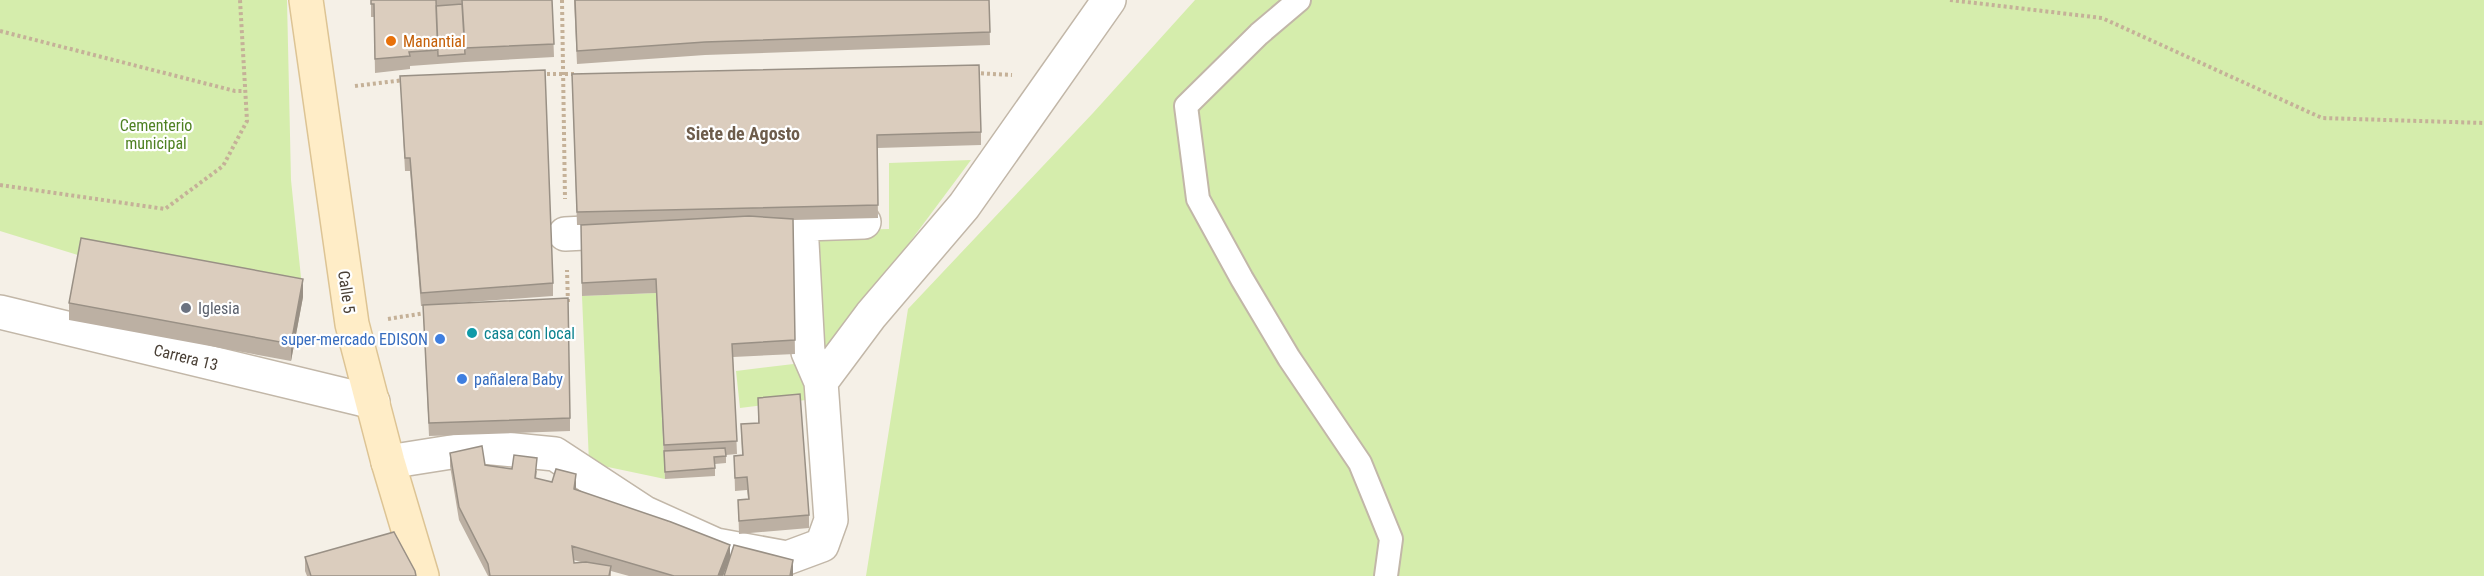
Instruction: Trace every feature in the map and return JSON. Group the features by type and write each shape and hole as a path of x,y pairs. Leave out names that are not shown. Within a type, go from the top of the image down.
{"street":[{"name":"Calle 5","path":"306,0 352,324 388,462 422,576"},
{"path":"820,382 871,315 964,206 1109,0"},
{"path":"718,228 864,222"},
{"path":"388,462 483,447 555,454 645,513 716,545 787,558 822,545 831,520 820,382 808,352 801,224"},
{"path":"565,234 660,230"},
{"name":"Carrera 13","path":"0,312 373,402"}],"lane":[{"path":"1299,0 1259,34 1186,106 1198,199 1289,358 1360,463 1391,539 1386,576"}],"path":[{"path":"0,185 165,209 223,166 247,121 240,0"},
{"path":"562,0 564,73"},
{"path":"1950,0 2102,18 2322,118 2484,123"},
{"path":"0,31 234,91 244,91"},
{"path":"965,72 1010,73 1043,95"},
{"path":"530,74 584,75"},
{"path":"319,91 414,79"},
{"path":"352,324 431,313"}],"green space":[{"name":"Cementerio municipal","path":"0,0 287,0 291,180 303,297 81,256 0,231"},
{"path":"1195,0 2484,0 2484,576 866,576 908,309 1093,113"},
{"path":"971,160 889,270 848,340 812,350 810,231 889,229 889,163"},
{"path":"656,293 665,479 589,463 582,296"},
{"path":"802,363 806,400 740,408 736,371"}],"building":[{"path":"371,0 436,0 438,50 409,52 410,56 375,59 374,4 371,4"},
{"path":"462,0 552,0 554,44 465,48"},
{"path":"575,0 989,0 990,32 705,42 577,51"},
{"path":"462,4 465,54 438,56 436,6"},
{"path":"979,65 981,132 877,135 878,205 577,212 572,74"},
{"path":"545,70 553,283 421,293 410,158 405,158 400,76"},
{"path":"749,216 793,219 795,340 732,344 737,441 664,445 656,279 582,283 581,225"},
{"name":"Iglesia","path":"81,238 303,279 291,344 69,303"},
{"path":"568,298 570,418 429,423 423,305"},
{"path":"800,394 809,515 739,521 738,500 749,499 747,477 735,478 734,456 743,455 741,424 759,423 758,398"},
{"path":"482,446 485,465 512,469 514,455 537,458 535,478 552,482 556,469 576,474 574,489 730,545 718,576 674,576 572,546 574,563 586,562 611,566 609,576 490,576 488,564 459,507 450,453"},
{"path":"725,448 726,456 714,457 715,468 665,472 664,451"},
{"path":"394,532 416,576 311,576 305,557"},
{"path":"734,545 793,560 790,576 724,576"}],"place":[{"name":"Manantial","path":"391,41"},
{"name":"Iglesia","path":"186,308"},
{"name":"casa con local","path":"472,333"},
{"name":"super-mercado EDISON","path":"440,339"},
{"name":"pañalera Baby","path":"462,379"}],"district":[{"name":"Siete de Agosto","path":"743,134"}]}
